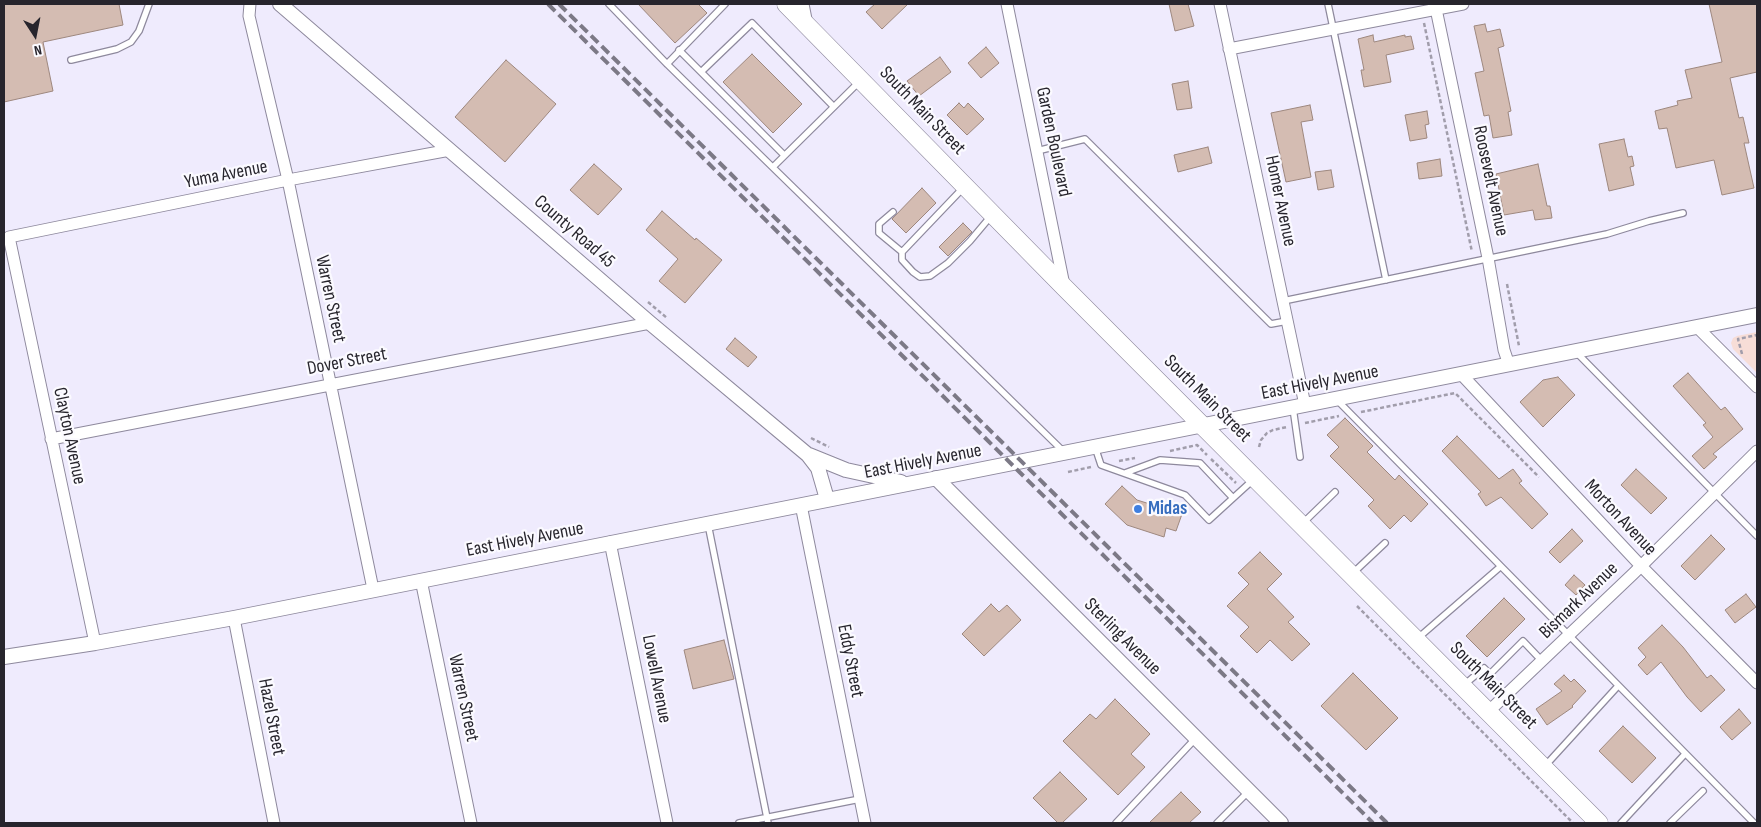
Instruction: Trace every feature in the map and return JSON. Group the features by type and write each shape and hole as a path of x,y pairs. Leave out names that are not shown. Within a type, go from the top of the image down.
{"main road":[{"name":"South Main Street","path":"786,4 1064,287 1599,823"}],"street":[{"name":"Warren Street","path":"250,4 249,16 288,180 373,589"},
{"name":"County Road 45","path":"280,4 808,455 818,468 826,499"},
{"path":"803,4 807,24"},
{"name":"Garden Boulevard","path":"1007,4 1064,287"},
{"name":"Homer Avenue","path":"1220,4 1287,321 1299,407"},
{"path":"1229,49 1421,12 1435,6 1463,4"},
{"name":"Roosevelt Avenue","path":"1435,6 1488,258 1504,350 1509,365"},
{"name":"Yuma Avenue","path":"6,237 288,180 450,150"},
{"name":"Clayton Avenue","path":"6,237 95,643"},
{"name":"East Hively Avenue","path":"4,657 234,618 1757,315"},
{"name":"Dover Street","path":"51,438 650,322"},
{"path":"1697,327 1757,386"},
{"name":"Morton Avenue","path":"1461,374 1641,566 1757,683"},
{"name":"Bismark Avenue","path":"1488,712 1641,566 1757,450"},
{"path":"808,455 846,470 909,484"},
{"name":"Sterling Avenue","path":"936,478 1282,823"},
{"name":"Eddy Street","path":"801,505 865,823"},
{"name":"Lowell Avenue","path":"610,542 667,823"},
{"name":"Warren Street","path":"421,580 471,823"},
{"name":"Hazel Street","path":"234,618 274,823"}],"lane":[{"path":"71,60 117,49 131,42 138,31 148,4"},
{"path":"609,4 667,64 1064,453"},
{"path":"667,64 725,4"},
{"path":"1328,4 1386,280"},
{"path":"701,72 752,23 833,106"},
{"path":"680,50 784,155"},
{"path":"773,167 861,79"},
{"path":"1037,151 1085,139 1271,324 1287,321"},
{"path":"966,186 902,252 902,260 913,272 920,277 930,276 948,263 993,214"},
{"path":"893,212 879,224 878,233 902,252"},
{"path":"1283,301 1607,234 1683,213"},
{"path":"1576,351 1757,536"},
{"path":"1336,399 1754,823"},
{"path":"1299,407 1295,425 1300,457"},
{"path":"1095,447 1100,465 1184,496 1209,520 1255,478"},
{"path":"1125,473 1160,460 1200,463 1233,498"},
{"path":"1302,524 1335,492"},
{"path":"708,523 767,821"},
{"path":"1351,574 1385,543"},
{"path":"1416,640 1500,567"},
{"path":"1462,686 1484,668 1490,674 1524,640 1542,661"},
{"path":"1544,768 1618,686"},
{"path":"1116,823 1196,738"},
{"path":"1621,823 1685,754"},
{"path":"1216,823 1249,790"},
{"path":"1670,823 1703,791"},
{"path":"739,823 767,821 860,799"}],"path":[{"path":"1421,12 1474,262"},
{"path":"648,301 670,320"},
{"path":"1746,358 1741,352 1738,339 1757,335"},
{"path":"1259,447 1261,440 1267,433 1273,430 1455,393 1545,483"},
{"path":"804,435 836,450"},
{"path":"890,466 906,465 912,469"},
{"path":"1357,606 1573,823"}],"shaded area":[{"path":"1757,332 1757,373 1733,349 1731,343 1733,338 1737,336"}],"building":[{"path":"4,4 119,4 123,25 43,42 53,91 4,102"},
{"path":"638,4 698,4 707,13 675,43"},
{"path":"875,4 908,4 882,29 866,12"},
{"path":"1169,4 1188,4 1194,26 1175,31"},
{"path":"1709,4 1757,4 1757,72 1730,78 1739,118 1743,117 1749,143 1744,143 1754,188 1722,195 1714,160 1676,168 1667,128 1659,129 1655,111 1678,105 1677,101 1692,98 1685,70 1722,62"},
{"path":"1485,24 1487,32 1500,29 1504,46 1498,48 1511,111 1508,112 1512,135 1493,138 1489,115 1484,116 1475,73 1484,71 1474,26"},
{"path":"1373,35 1374,42 1405,35 1405,37 1411,36 1414,49 1386,55 1391,82 1364,87 1361,70 1364,70 1358,39"},
{"path":"986,47 999,63 981,78 968,63"},
{"path":"752,54 802,104 773,133 723,82"},
{"path":"940,57 951,72 919,96 907,81"},
{"path":"506,60 556,104 505,162 455,117"},
{"path":"1188,81 1192,108 1177,110 1172,84"},
{"path":"959,103 964,108 968,103 984,119 967,135 947,115"},
{"path":"1310,105 1313,120 1301,122 1311,177 1286,182 1271,113"},
{"path":"1427,111 1429,124 1425,125 1427,138 1410,141 1405,115"},
{"path":"1624,139 1628,157 1632,156 1634,166 1630,167 1634,185 1609,191 1599,144"},
{"path":"1208,147 1212,163 1178,172 1174,155"},
{"path":"1440,159 1442,176 1419,179 1417,163"},
{"path":"594,164 622,189 598,215 570,190"},
{"path":"1538,164 1547,206 1550,206 1552,218 1535,220 1533,210 1504,215 1496,174"},
{"path":"1331,170 1334,187 1318,190 1315,172"},
{"path":"922,188 936,203 906,233 892,219"},
{"path":"662,211 695,240 696,238 722,260 685,303 659,281 678,259 646,230"},
{"path":"963,223 972,232 948,256 939,247"},
{"path":"735,338 757,357 748,367 726,349"},
{"path":"1688,373 1721,410 1725,407 1743,429 1713,454 1717,457 1704,469 1692,456 1713,437 1703,425 1706,423 1673,386"},
{"path":"1558,377 1575,395 1543,427 1520,402 1543,380"},
{"path":"1345,418 1373,446 1367,452 1395,480 1399,475 1428,504 1411,522 1404,515 1390,529 1368,506 1374,500 1330,456 1339,447 1327,435"},
{"path":"1457,436 1499,479 1513,469 1522,481 1519,483 1548,514 1532,529 1501,497 1486,506 1478,494 1481,492 1442,451"},
{"path":"1636,469 1667,498 1651,514 1621,485"},
{"name":"Midas","path":"1122,486 1137,500 1182,514 1176,531 1166,528 1164,537 1127,525 1105,504"},
{"path":"1572,529 1583,541 1560,563 1549,552"},
{"path":"1711,535 1725,549 1695,580 1681,566"},
{"path":"1260,552 1282,574 1267,589 1294,617 1288,622 1310,644 1292,661 1270,640 1257,653 1240,636 1249,627 1227,606 1249,584 1238,573"},
{"path":"1574,575 1585,585 1576,595 1565,585"},
{"path":"1746,594 1756,607 1735,623 1725,610"},
{"path":"1504,598 1525,619 1487,657 1466,636"},
{"path":"991,604 999,612 1007,605 1021,620 984,656 962,634"},
{"path":"1662,625 1683,647 1707,678 1711,675 1725,690 1701,712 1687,697 1661,662 1647,675 1638,665 1646,657 1638,648"},
{"path":"724,640 734,679 693,689 684,650"},
{"path":"1353,673 1398,718 1366,750 1321,706"},
{"path":"1564,675 1571,682 1574,679 1586,691 1573,707 1547,725 1536,709 1562,691 1554,684"},
{"path":"1115,699 1150,734 1131,754 1145,767 1118,795 1063,741 1090,714 1096,719"},
{"path":"1739,709 1751,723 1732,740 1720,727"},
{"path":"1623,726 1656,758 1632,783 1599,751"},
{"path":"1060,772 1087,799 1062,823 1058,823 1033,798"},
{"path":"1181,792 1201,812 1189,823 1149,823"}],"railway":[{"path":"548,4 1373,823"},
{"path":"559,4 1387,823"}],"place":[{"name":"Midas","path":"1138,509"}]}
